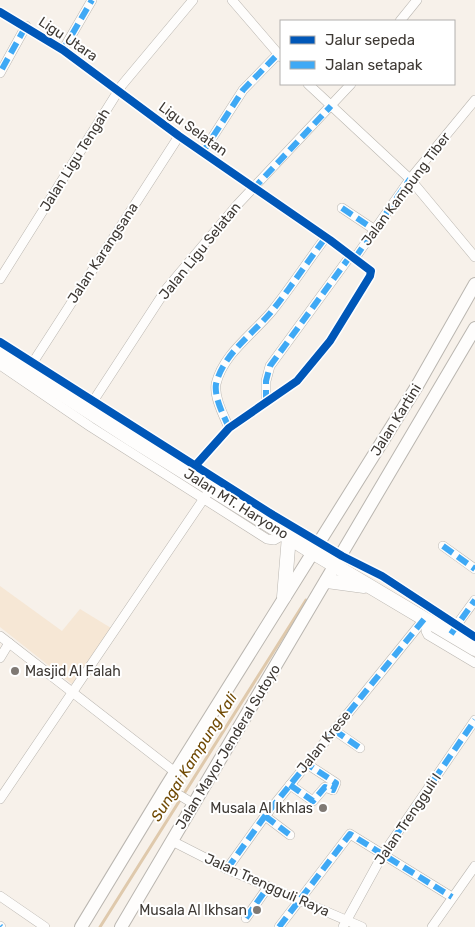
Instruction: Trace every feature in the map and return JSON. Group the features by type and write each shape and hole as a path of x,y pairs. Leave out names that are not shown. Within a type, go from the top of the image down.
{"main road":[{"name":"Jalan Kartini","path":"81,927 171,790 176,772 417,386 475,284"},
{"name":"Jalan Kartini","path":"339,561 475,328"},
{"name":"Jalan MT. Haryono","path":"0,354 30,367 192,470 208,493 287,535 316,547 339,561 375,588 413,603 427,619 454,630 475,649"},
{"path":"284,597 287,535"},
{"name":"Jalan Mayor Jenderal Sutoyo","path":"121,927 172,840 189,802 339,561"},
{"path":"327,580 375,588"}],"street":[{"path":"64,50 92,0"},
{"name":"Jalan Ligu Tengah","path":"0,278 119,90 193,0"},
{"path":"203,152 243,90 279,55 232,0"},
{"path":"401,20 417,0"},
{"name":"Ligu Utara","path":"0,12 64,50 119,90"},
{"path":"0,73 26,26"},
{"path":"310,85 335,102 410,179 475,256"},
{"name":"Jalan Ligu Selatan","path":"90,406 168,288 254,187 350,85"},
{"name":"Ligu Selatan","path":"119,90 179,136 353,257"},
{"name":"Jalan Kampung Tiber","path":"192,470 229,428 291,387 330,341 354,299 370,276 371,271 353,257 375,230 410,179 475,100"},
{"name":"Jalan Karangsana","path":"30,367 179,136"},
{"path":"342,208 375,230"},
{"path":"229,428 222,413 216,389 218,379 236,348 274,309 326,237"},
{"path":"266,402 266,382 270,366 353,257"},
{"path":"0,342 30,367"},
{"path":"0,365 91,427 208,493 0,799"},
{"path":"192,470 316,547"},
{"path":"443,546 475,569"},
{"path":"339,561 370,569 413,603 454,630 475,637"},
{"path":"454,630 475,600"},
{"path":"427,619 426,631 428,635 475,663"},
{"name":"Jalan Krese","path":"227,869 264,816 427,619"},
{"path":"0,636 176,772"},
{"path":"0,658 10,643"},
{"name":"Jalan Trengguli I","path":"344,924 383,854 475,720"},
{"path":"334,730 360,748"},
{"path":"290,785 313,801 325,787 332,790 336,784 307,764"},
{"path":"171,790 189,802"},
{"path":"264,816 290,835"},
{"path":"279,927 350,834 452,897"},
{"name":"Jalan Trengguli Raya","path":"172,840 227,869 300,901 344,924 362,927"},
{"path":"432,927 475,866"},
{"path":"246,918 268,887"},
{"path":"0,896 45,927"}],"shaded area":[{"path":"0,586 62,631 80,609 111,628 72,684 0,627"}],"waterway":[{"name":"Sungai Kampung Kali","path":"100,927 306,600"}],"marked path":[{"path":"63,50 92,0"},
{"path":"2,69 26,26"},
{"path":"203,152 243,90 278,54"},
{"path":"258,189 255,187 331,106"},
{"path":"355,258 410,179"},
{"path":"342,208 375,230"},
{"path":"229,428 216,395 216,384 225,363 272,311 326,237"},
{"path":"266,402 266,381 270,366 351,255"},
{"path":"443,546 475,569"},
{"path":"451,634 475,600"},
{"path":"227,869 265,816 425,618"},
{"path":"383,854 475,720"},
{"path":"334,730 360,748"},
{"path":"290,785 313,801 325,787 333,790 336,783 307,764"},
{"path":"265,816 290,835"},
{"path":"279,927 350,834 452,897"},
{"path":"246,918 268,887"}],"cycle path":[{"path":"0,12 63,50 179,136 330,240 371,271 370,276 330,341 297,381 229,428 195,466"},
{"path":"0,342 273,515 342,556 382,576 475,637"}],"place":[{"name":"Masjid Al Falah","path":"15,671"},
{"name":"Musala Al Ikhlas","path":"323,808"},
{"name":"Musala Al Ikhsan","path":"257,910"}]}
